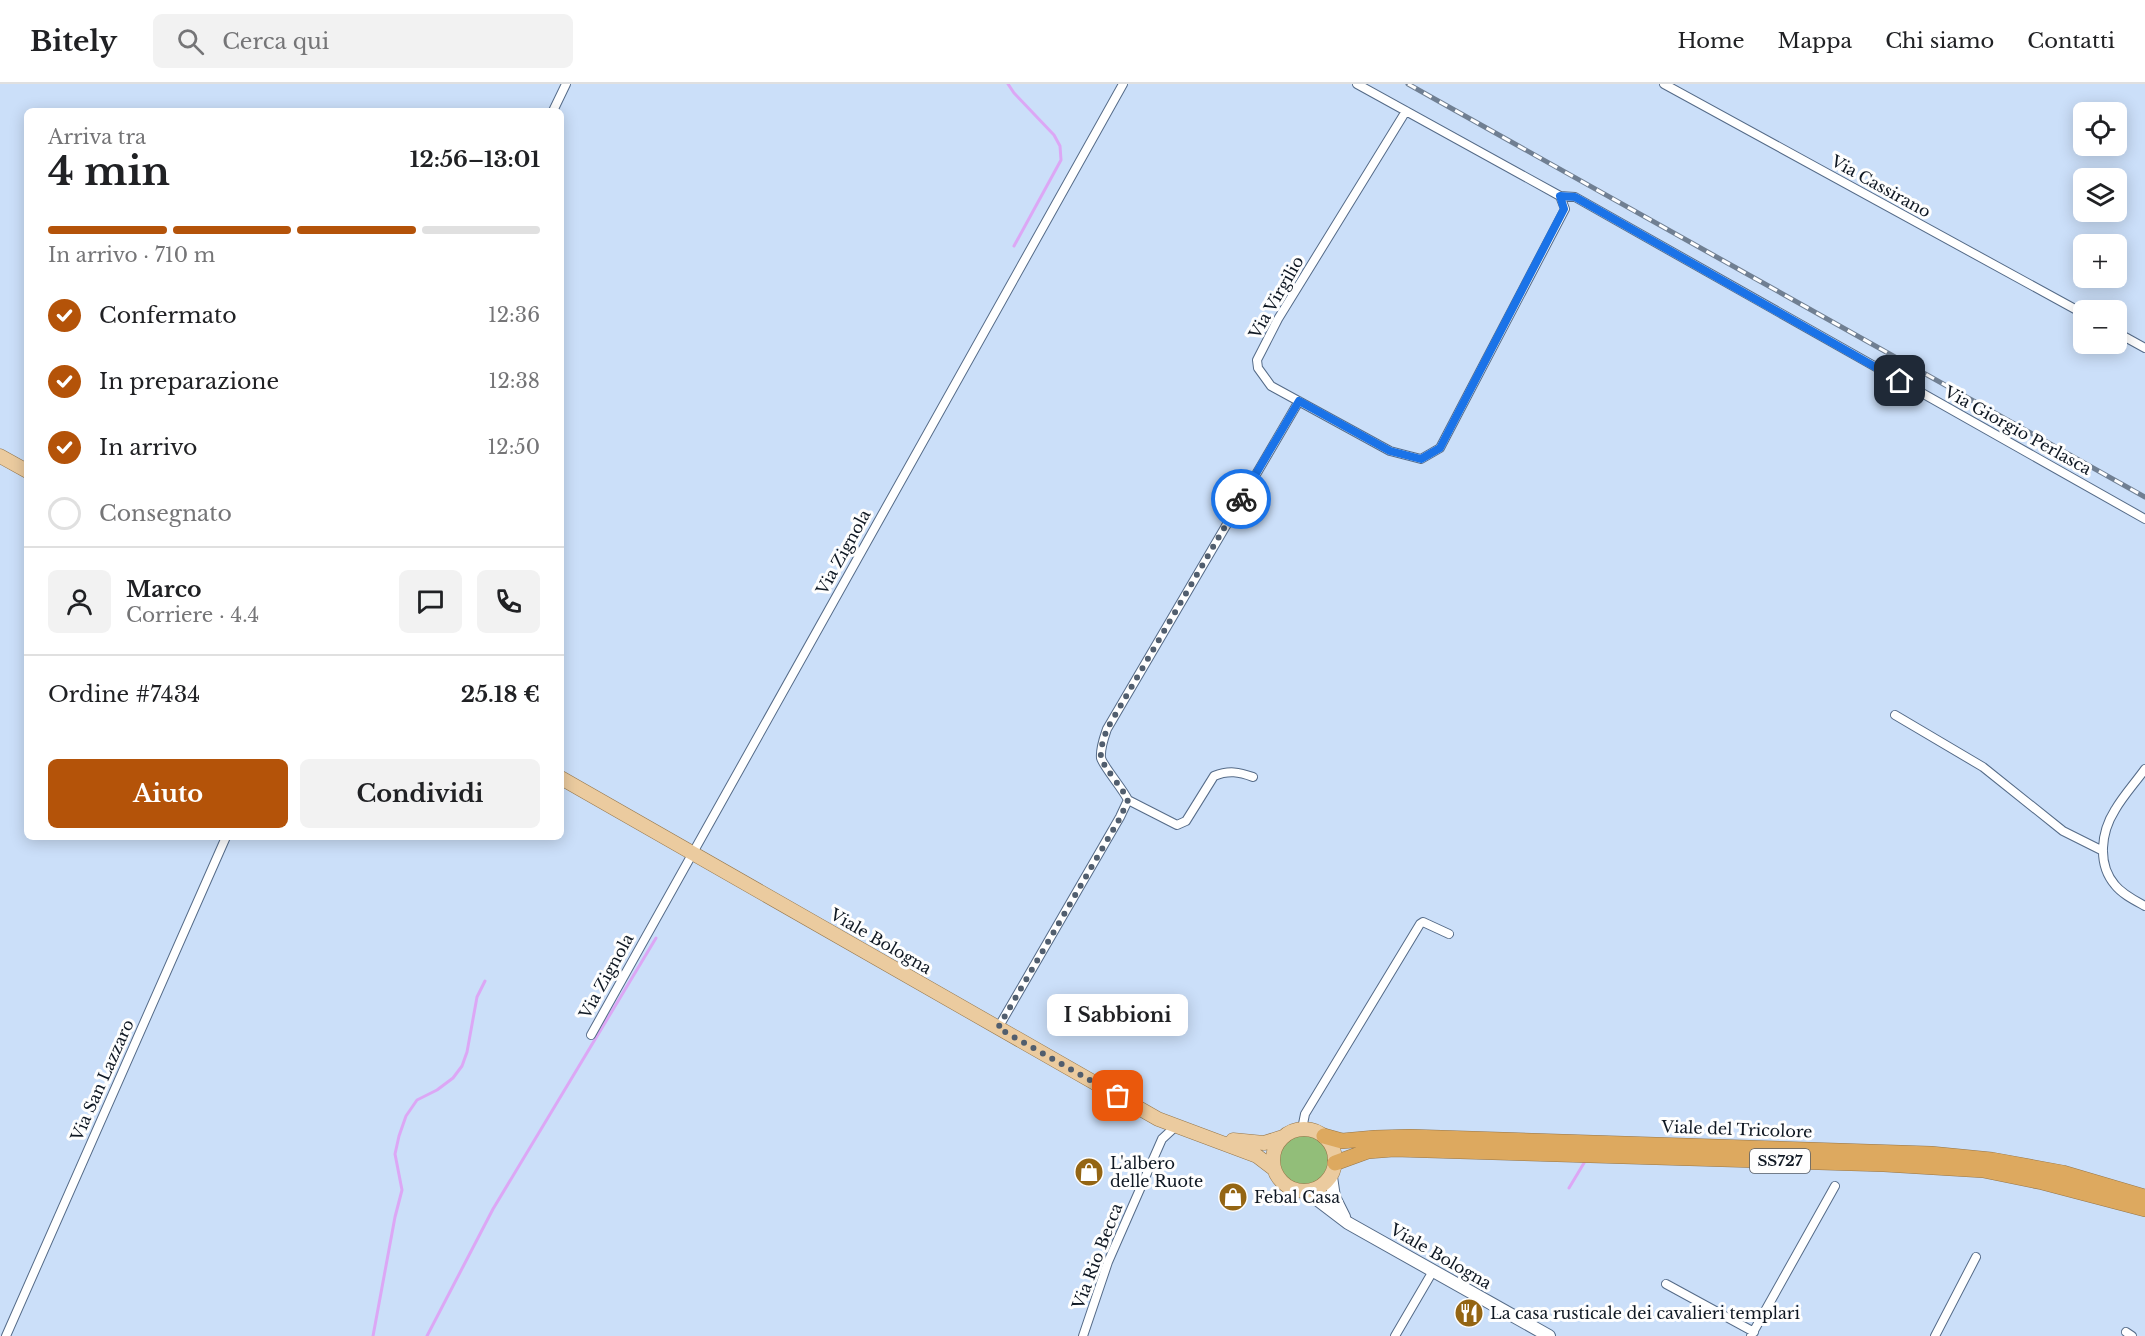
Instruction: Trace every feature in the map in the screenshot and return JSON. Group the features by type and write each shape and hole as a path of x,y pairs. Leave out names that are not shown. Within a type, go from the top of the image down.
{"highway":[{"name":"Viale del Tricolore","path":"1324,1136 1342,1141 1410,1137 1931,1154 1992,1160 2063,1173 2145,1197"},
{"name":"Viale del Tricolore","path":"1333,1170 1368,1151 1394,1149 1917,1166 1983,1170 2042,1182 2145,1209"}],"main road":[{"path":"0,456 24,469"},
{"name":"Viale Bologna","path":"564,780 1158,1119 1181,1128"},
{"path":"1181,1128 1244,1143 1264,1143 1302,1129 1310,1129 1324,1136 1333,1148 1334,1197 1348,1223"},
{"path":"1181,1128 1257,1156 1274,1169"},
{"path":"1283,1137 1275,1148 1273,1162 1274,1169 1286,1186 1306,1191 1324,1184 1333,1170"},
{"name":"Viale Bologna","path":"1306,1191 1348,1223 1549,1336"}],"street":[{"path":"554,108 566,84"},
{"name":"Via Zignola","path":"591,1035 1123,84"},
{"name":"Via Giorgio Perlasca","path":"1357,84 1560,196 1575,197 2145,519"},
{"name":"Via Cassirano","path":"1664,84 2073,308"},
{"name":"Via Virgilio","path":"1299,401 1271,386 1258,368 1257,360 1278,319 1406,111"},
{"path":"1253,777 1229,771 1214,776 1186,820 1177,825 1128,800 1123,789 1101,761 1101,748 1107,729 1299,401 1390,451 1421,459 1440,448 1564,209 1560,196"},
{"path":"2127,338 2145,348"},
{"path":"1894,715 1983,767 2063,831 2103,851"},
{"path":"2145,769 2114,811 2105,831 2103,851 2105,865 2114,884 2130,898 2145,906"},
{"path":"998,1028 1120,818 1128,800"},
{"name":"Via San Lazzaro","path":"6,1336 225,840"},
{"path":"1302,1129 1305,1114 1420,924 1423,922 1449,934"},
{"name":"Via Rio Becca","path":"1083,1336 1108,1262 1162,1140 1181,1128"},
{"path":"1666,1284 1753,1334 1835,1186"},
{"path":"1935,1336 1976,1257"},
{"path":"1395,1336 1434,1271"}],"green space":[{"path":"1299,1135 1309,1135 1322,1142 1329,1155 1329,1165 1322,1178 1309,1185 1299,1185 1290,1181 1283,1174 1279,1165 1279,1155 1283,1146 1290,1139"}],"waterway":[{"path":"1008,84 1054,135 1060,146 1061,160 1014,246"},
{"path":"427,1336 493,1209 656,938"},
{"path":"373,1336 402,1190 395,1154 399,1136 406,1116 417,1100 437,1090 453,1078 462,1066 467,1052 477,997 485,981"},
{"path":"1569,1188 1584,1163"}],"railway":[{"path":"1408,84 2145,497"}],"way so far":[{"path":"1118,1096 998,1028 1120,818 1128,800 1123,789 1101,761 1101,748 1107,729 1241,499"}],"place":[{"name":"I Sabbioni","path":"1118,1096"},
{"name":"L'albero delle Ruote","path":"1089,1172"},
{"name":"Febal Casa","path":"1233,1197"},
{"name":"La casa rusticale dei cavalieri templari","path":"1469,1313"}],"route":[{"path":"1241,499 1299,401 1390,451 1421,459 1440,448 1564,209 1560,196 1575,197 1900,381"}]}
